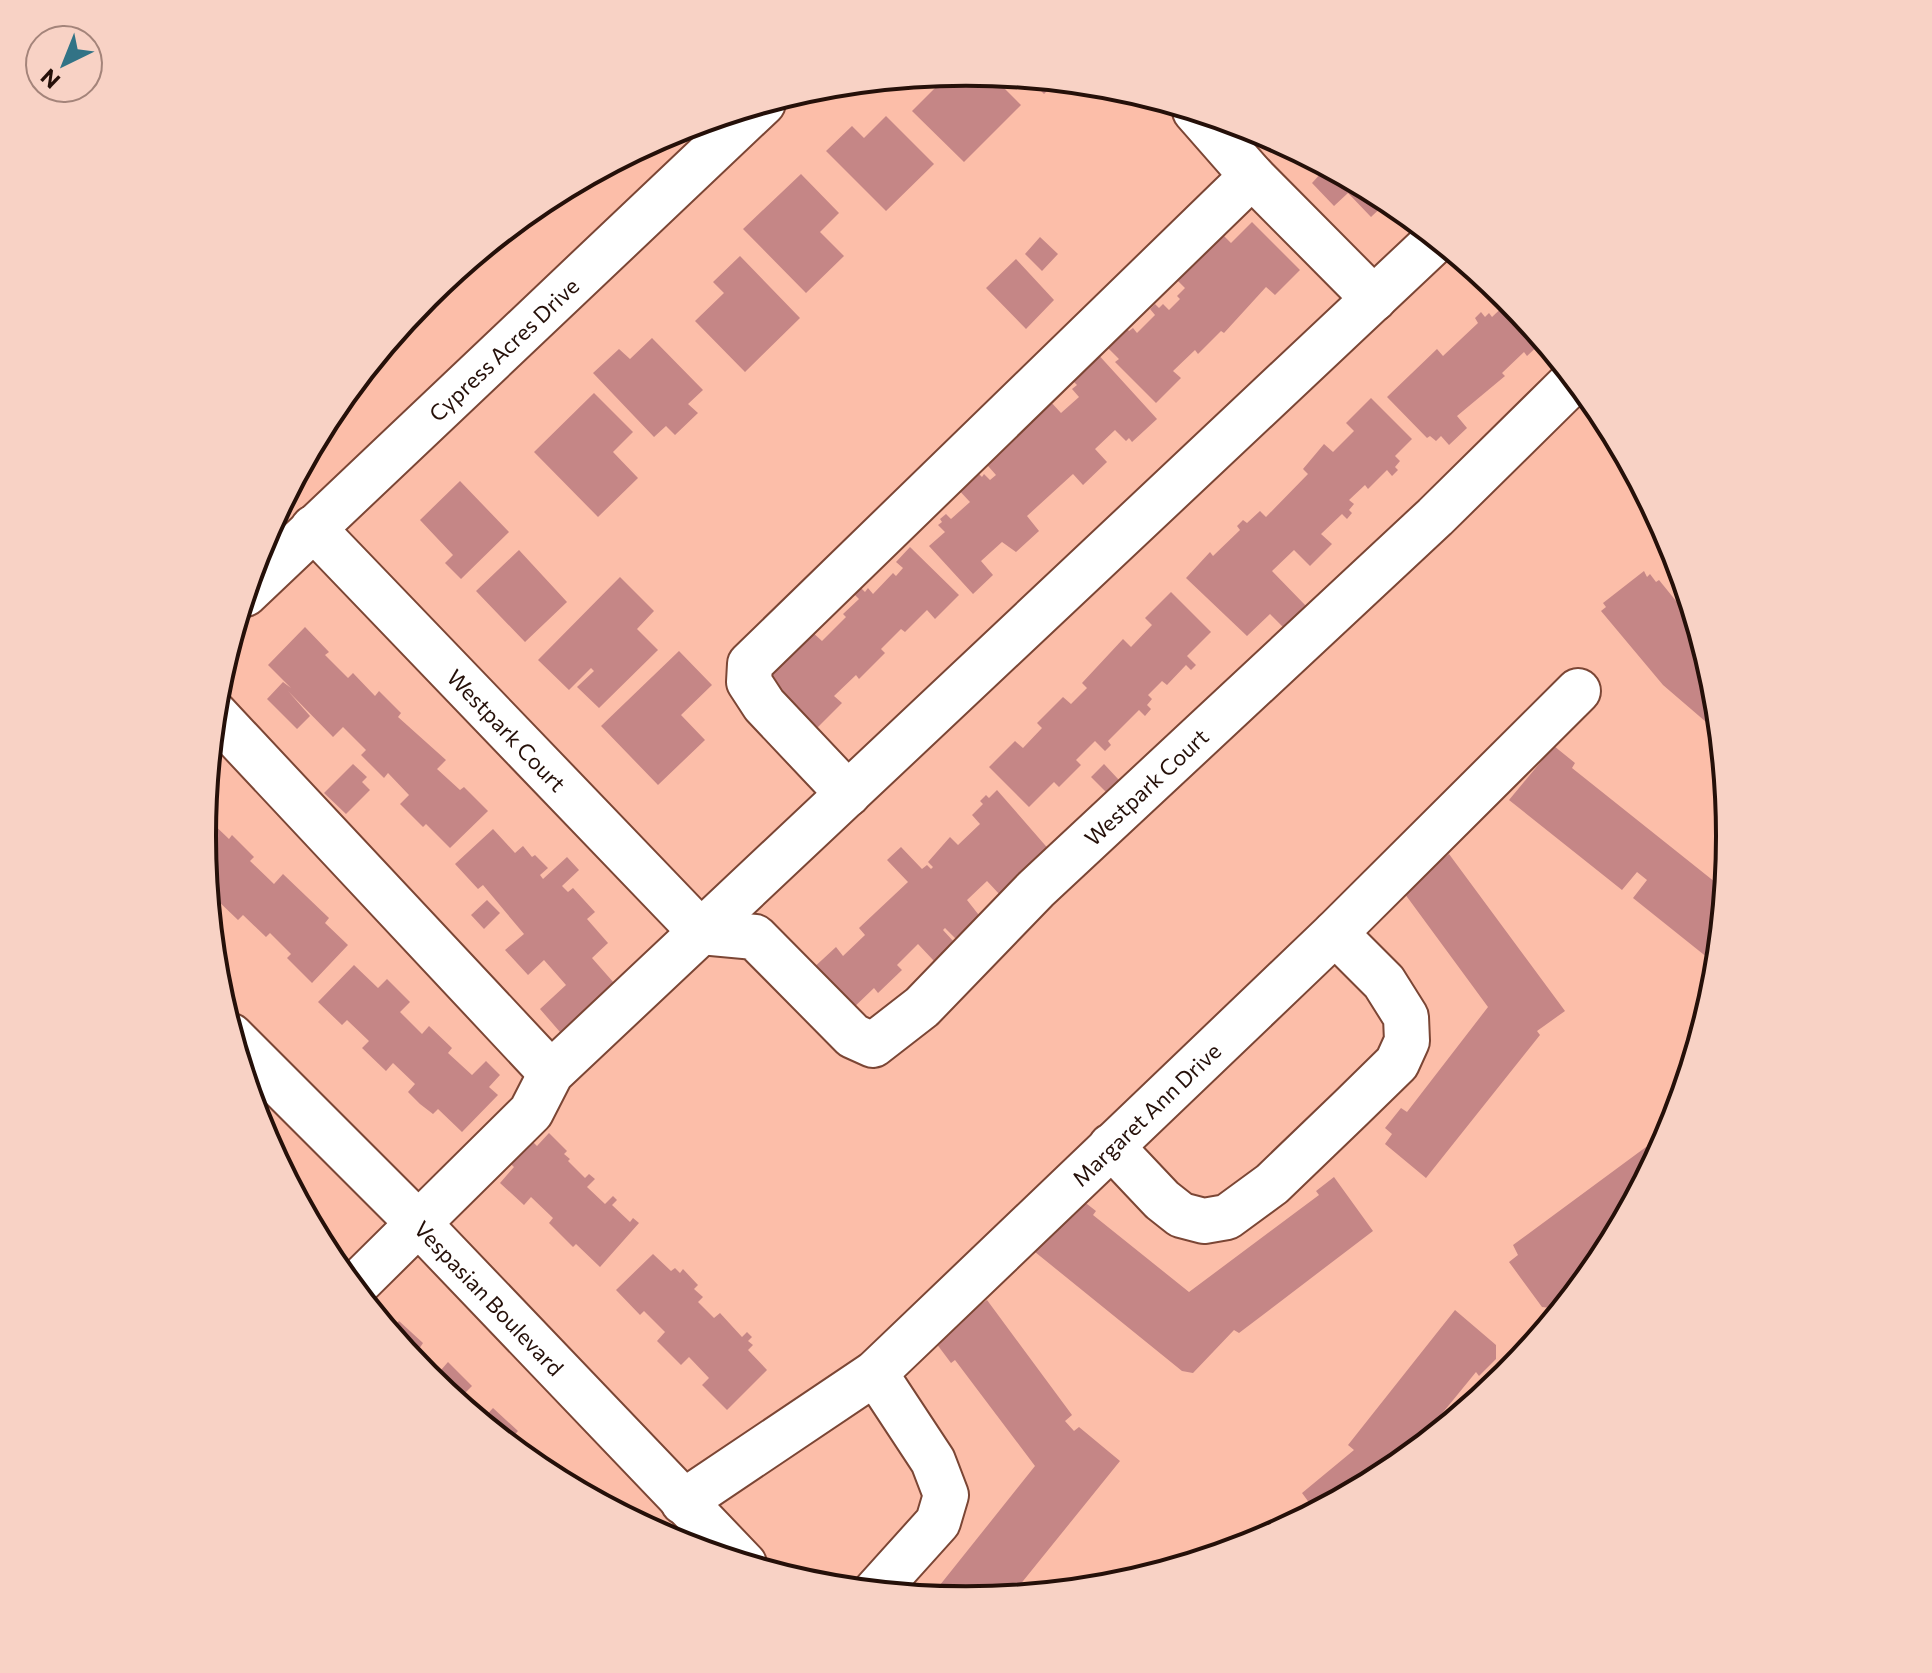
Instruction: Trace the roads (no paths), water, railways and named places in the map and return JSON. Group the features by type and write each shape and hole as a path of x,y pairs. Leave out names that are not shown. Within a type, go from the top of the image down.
{"street":[{"name":"Cypress Acres Drive","path":"262,578 745,120"},
{"path":"1209,127 1252,176 1374,299"},
{"path":"848,794 764,705 749,682 750,664 1252,176"},
{"path":"361,1280 531,1112 551,1073 1429,246"},
{"name":"Westpark Court","path":"313,528 701,932 755,937 853,1036 873,1045 922,1007 1036,889 1435,517 1566,387"},
{"name":"Margaret Ann Drive","path":"683,1502 875,1373 1335,933 1578,691"},
{"path":"224,724 551,1073"},
{"path":"1111,1146 1162,1200 1181,1215 1204,1221 1227,1217 1272,1184 1397,1063 1407,1041 1406,1017 1384,982 1335,933"},
{"name":"Vespasian Boulevard","path":"247,1052 419,1224 728,1548"},
{"path":"875,1373 933,1461 946,1495 938,1522 884,1582"}]}
